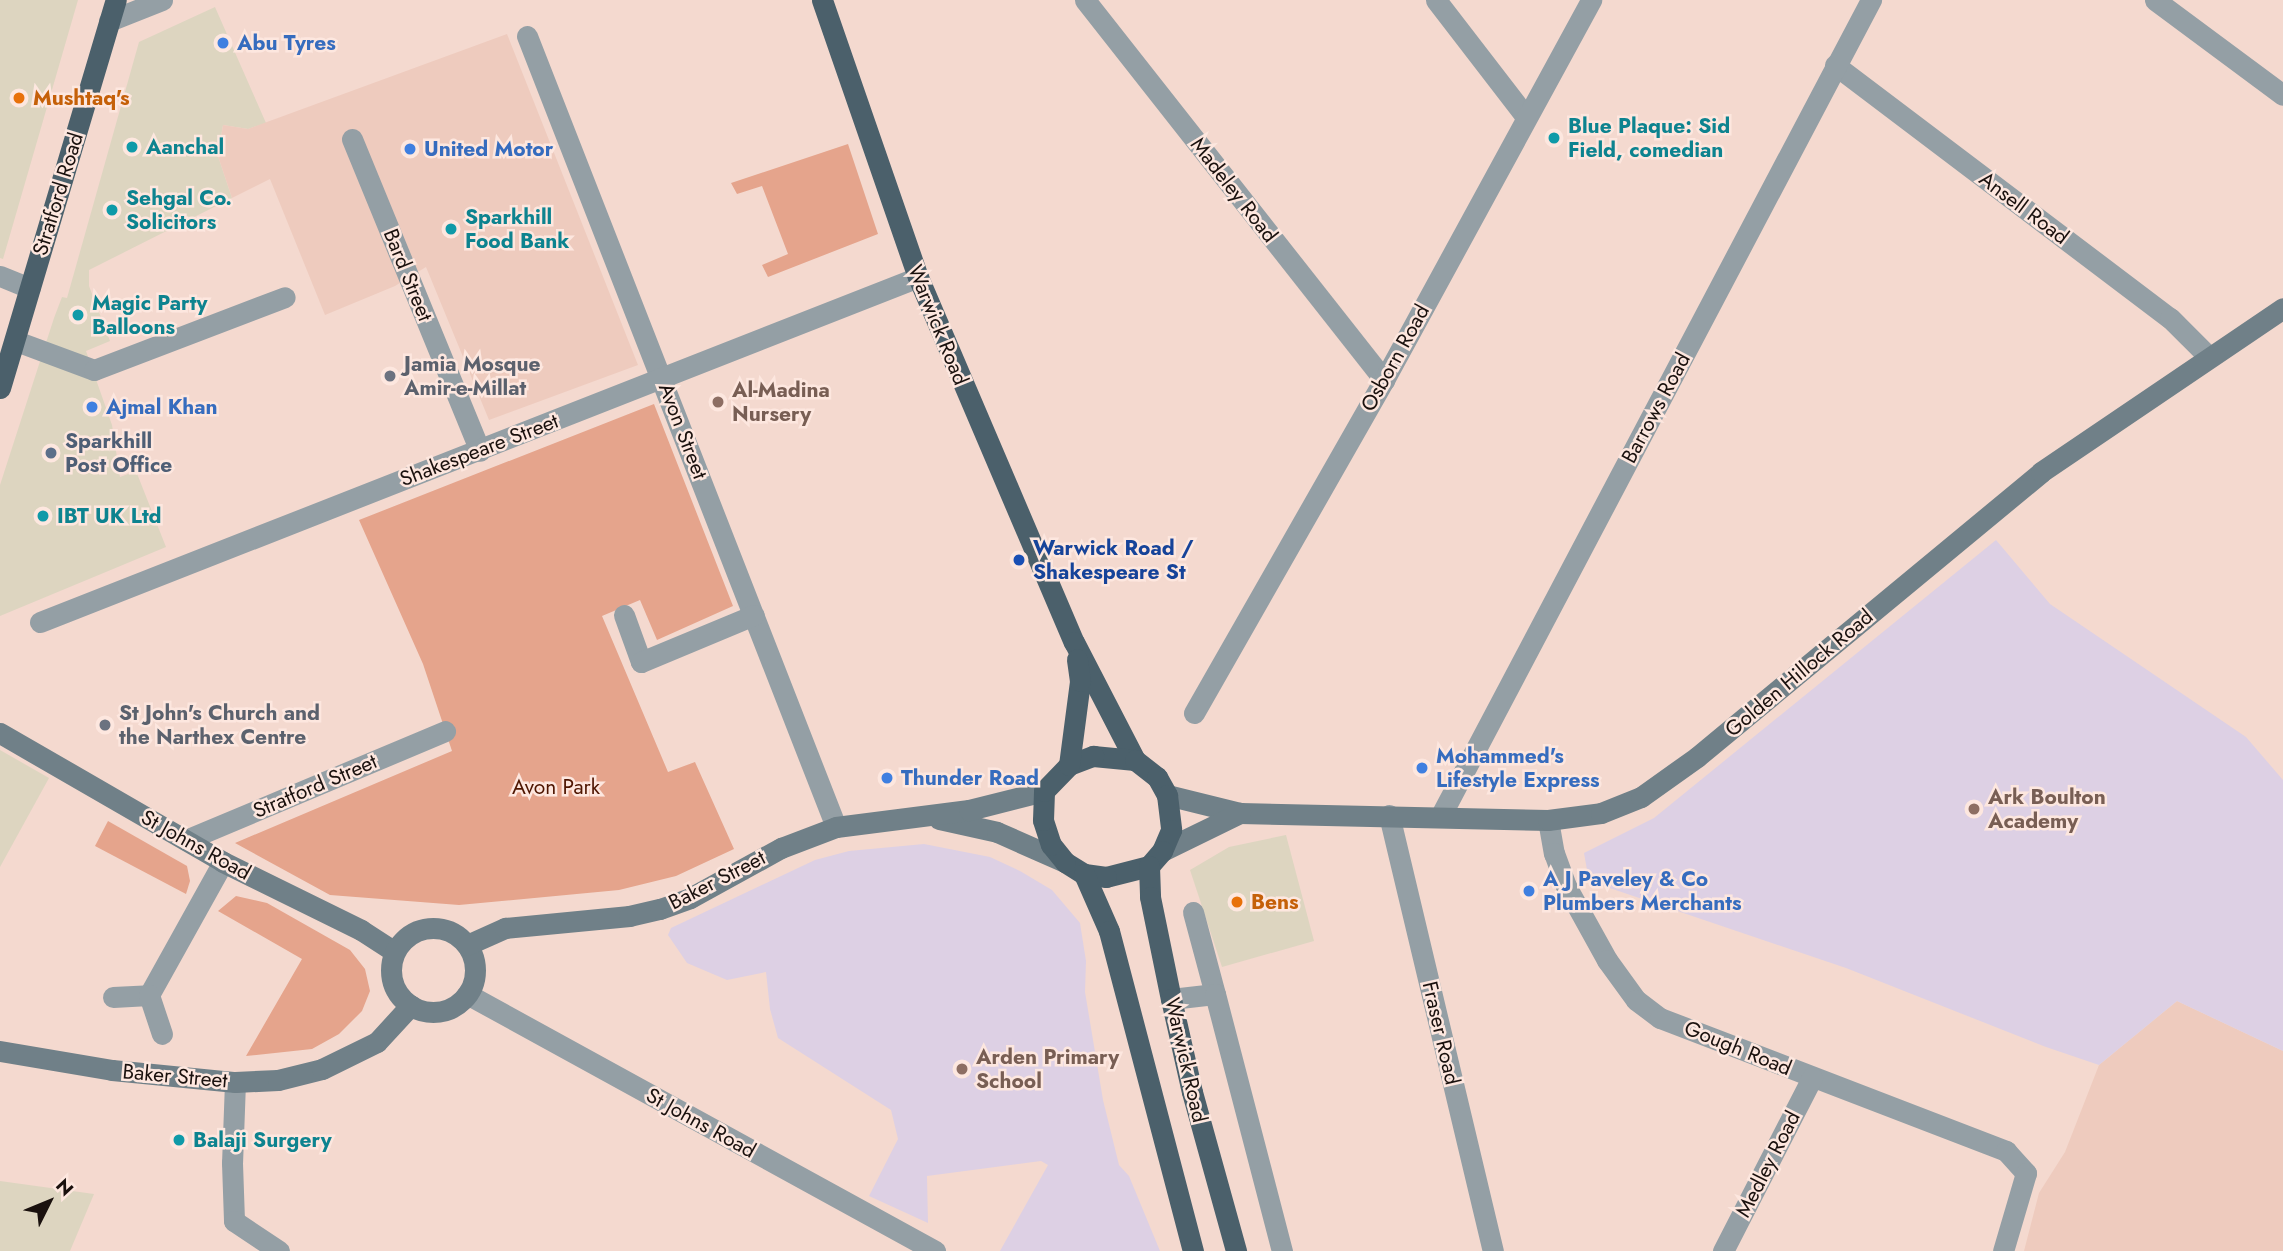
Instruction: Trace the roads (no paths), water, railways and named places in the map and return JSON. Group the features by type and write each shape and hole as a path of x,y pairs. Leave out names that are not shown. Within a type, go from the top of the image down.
{"highway":[{"name":"Stratford Road","path":"0,388 116,0"},
{"name":"Warwick Road","path":"822,0 918,277 1074,642 1135,760"},
{"name":"Warwick Road","path":"1069,765 1080,681 1074,642"},
{"path":"1093,756 1135,760 1157,777 1167,795 1171,830 1156,858 1106,877 1084,874 1065,862 1051,845 1043,820 1044,791 1069,765 1093,756"},
{"name":"Warwick Road","path":"1156,858 1150,897 1192,1092 1236,1251"},
{"name":"Warwick Road","path":"1084,874 1110,931 1193,1251"}],"main road":[{"name":"Golden Hillock Road","path":"1167,795 1240,813 1548,820 1601,813 1652,789 1708,749 2041,472 2208,356 2283,308"},
{"name":"St Johns Road","path":"0,733 223,862 360,930 395,952"},
{"name":"Baker Street","path":"467,945 505,928 629,916 660,909 690,898 781,848 836,827 969,810 1044,791"},
{"name":"Golden Hillock Road","path":"1156,858 1240,813"},
{"name":"Baker Street","path":"923,816 997,832 1065,862"},
{"path":"429,928 457,935 467,945 475,970 467,994 447,1009 423,1010 411,1005 395,987 391,963 395,952 404,940 429,928"},
{"name":"Baker Street","path":"0,1051 112,1070 235,1082 278,1080 321,1069 377,1042 411,1005"}],"street":[{"path":"109,21 162,0"},
{"name":"Madeley Road","path":"1085,0 1384,380"},
{"path":"1436,0 1526,117"},
{"name":"Osborn Road","path":"1194,713 1226,635 1384,380 1591,0"},
{"name":"Barrows Road","path":"1440,817 1871,0"},
{"path":"2155,0 2283,95"},
{"name":"Avon Street","path":"527,36 836,827"},
{"name":"Ansell Road","path":"1835,65 2170,318 2208,356"},
{"name":"Bard Street","path":"352,139 480,451"},
{"path":"0,276 30,288"},
{"name":"Shakespeare Street","path":"40,622 918,277"},
{"path":"16,341 93,370 285,297"},
{"path":"624,615 641,662 754,615"},
{"name":"Stratford Street","path":"186,840 444,732"},
{"name":"Fraser Road","path":"1388,815 1493,1251"},
{"name":"Gough Road","path":"1548,820 1554,853 1566,886 1607,960 1636,1000 1660,1018 2006,1152 2026,1172 2003,1251"},
{"path":"162,1034 149,995 223,862"},
{"path":"1194,912 1282,1251"},
{"name":"St Johns Road","path":"467,994 935,1251"},
{"path":"1171,999 1215,994"},
{"path":"113,997 149,995"},
{"name":"Medley Road","path":"1723,1251 1812,1078"},
{"path":"235,1082 232,1163 234,1221 279,1251"}],"place":[{"name":"Abu Tyres","path":"223,43"},
{"name":"Mushtaq's","path":"19,98"},
{"name":"Blue Plaque: Sid Field, comedian","path":"1554,138"},
{"name":"Aanchal","path":"132,147"},
{"name":"United Motor","path":"410,149"},
{"name":"Sehgal Co. Solicitors","path":"112,210"},
{"name":"Sparkhill Food Bank","path":"451,229"},
{"name":"Magic Party Balloons","path":"78,315"},
{"name":"Jamia Mosque Amir-e-Millat","path":"390,376"},
{"name":"Al-Madina Nursery","path":"718,402"},
{"name":"Ajmal Khan","path":"92,407"},
{"name":"Sparkhill Post Office","path":"51,453"},
{"name":"IBT UK Ltd","path":"43,516"},
{"name":"Warwick Road / Shakespeare St","path":"1019,560"},
{"name":"St John's Church and the Narthex Centre","path":"105,725"},
{"name":"Mohammed's Lifestyle Express","path":"1422,768"},
{"name":"Thunder Road","path":"887,778"},
{"name":"Ark Boulton Academy","path":"1974,809"},
{"name":"A J Paveley & Co Plumbers Merchants","path":"1529,891"},
{"name":"Bens","path":"1237,902"},
{"name":"Arden Primary School","path":"962,1069"},
{"name":"Balaji Surgery","path":"179,1140"}],"park label":[{"name":"Avon Park","path":"556,787"}]}
